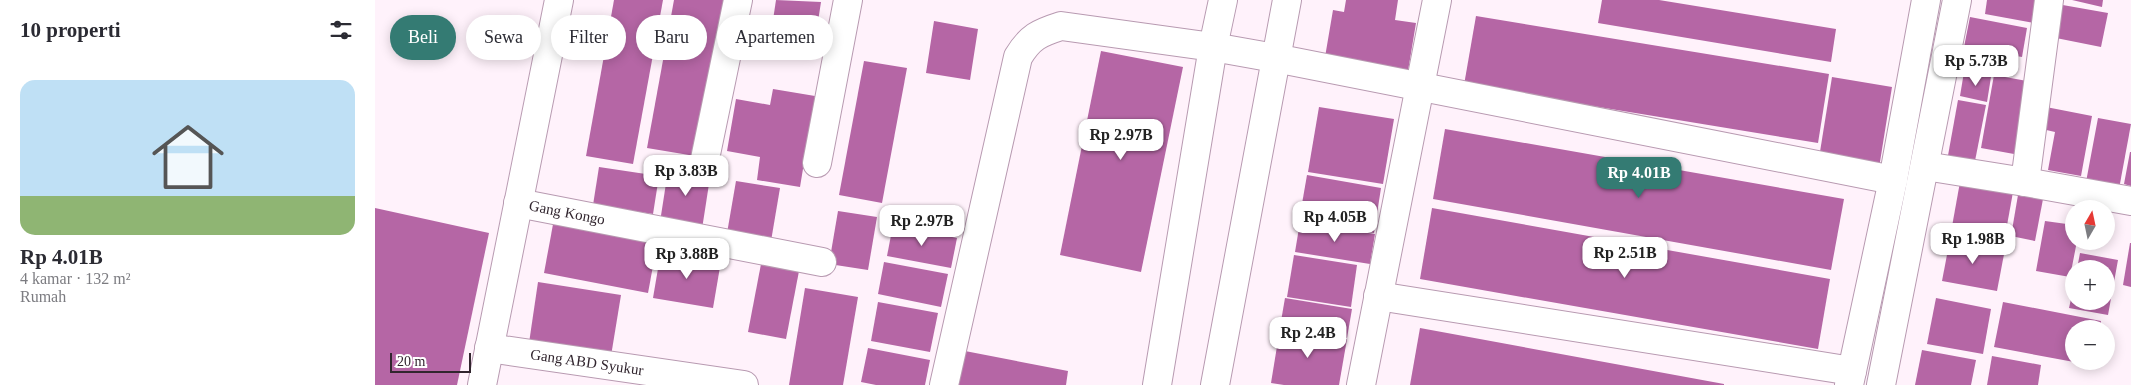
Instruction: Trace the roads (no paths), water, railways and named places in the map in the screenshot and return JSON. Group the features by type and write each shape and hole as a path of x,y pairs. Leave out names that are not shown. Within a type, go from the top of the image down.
{"street":[{"path":"482,385 559,0"},
{"path":"705,160 738,0"},
{"path":"817,163 848,0"},
{"path":"1157,385 1213,47 1223,0"},
{"path":"1215,385 1287,0"},
{"path":"1361,385 1437,0"},
{"path":"1378,296 1850,378 1893,180 1926,0"},
{"path":"1881,385 1957,0"},
{"path":"2025,182 2049,0"},
{"path":"944,385 1017,57 1026,44 1037,34 1061,26 1213,47 1275,58 1420,85 1893,180"},
{"path":"1925,166 2131,201"},
{"name":"Gang Kongo","path":"518,202 822,262"},
{"name":"Gang ABD Syukur","path":"489,348 744,385"}]}
